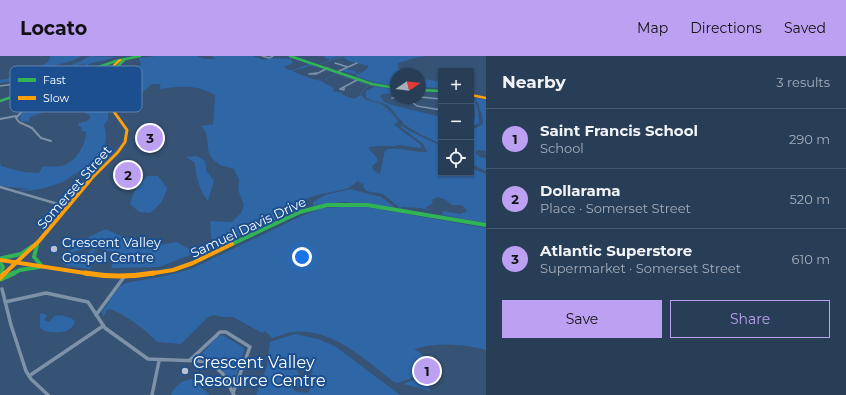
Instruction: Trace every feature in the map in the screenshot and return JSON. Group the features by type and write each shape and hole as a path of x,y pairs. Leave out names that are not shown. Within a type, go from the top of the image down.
{"main road":[{"path":"102,66 141,56"},
{"path":"290,56 327,68"},
{"path":"293,56 358,79 390,87"},
{"path":"102,66 121,61"},
{"path":"114,66 121,61"},
{"path":"116,66 121,61"},
{"path":"108,65 112,66"},
{"path":"426,89 438,90"},
{"path":"474,97 486,99"},
{"path":"0,101 10,98"},
{"name":"Somerset Street","path":"0,278 37,244 94,175 116,156 127,136 126,126 115,112"},
{"name":"Samuel Davis Drive","path":"0,260 124,277 144,277 177,270 300,212 327,205 367,205 486,225"},
{"path":"0,273 2,267 0,260 21,254 37,244"},
{"path":"37,244 34,260 44,266"},
{"path":"0,278 20,270 44,266"}],"street":[{"path":"262,56 268,58 272,56"},
{"path":"338,72 357,62"},
{"path":"342,65 348,67"},
{"path":"317,73 327,68"},
{"path":"344,87 358,79"},
{"path":"0,86 10,85"},
{"path":"426,98 438,99"},
{"path":"413,104 415,106 438,110"},
{"path":"0,119 16,116 20,112"},
{"path":"16,116 16,121 32,128 40,137 51,140"},
{"path":"0,188 22,192 68,207"},
{"path":"96,315 124,277"},
{"path":"2,289 11,325 29,376 48,395"},
{"path":"5,302 48,293 88,302 103,326 148,360 208,362 216,366 223,374 233,394"},
{"path":"29,376 103,326"},
{"path":"189,361 220,332 226,332 250,347 233,394"},
{"path":"152,395 159,361"}],"shaded area":[{"path":"50,56 82,56 53,66 41,66 48,62"},
{"path":"90,56 117,57 88,64 90,66 83,64 69,66"},
{"path":"156,56 197,56 204,59 216,59 211,56 253,56 263,60 272,58 294,58 290,59 293,63 284,67 289,70 309,64 320,67 310,66 292,71 322,81 334,88 333,91 342,93 341,94 354,99 361,95 366,100 383,105 397,119 398,122 394,124 422,147 396,145 398,146 369,147 370,151 375,155 378,161 372,166 374,171 380,174 385,150 401,149 427,152 423,144 400,125 438,145 438,176 474,176 474,169 486,174 486,223 442,215 443,211 460,214 467,211 462,205 452,205 446,200 438,197 432,200 433,203 425,208 432,211 420,208 401,207 401,209 383,194 366,191 363,186 364,183 360,185 361,183 358,181 348,188 320,194 304,200 307,205 216,245 211,238 210,221 232,222 241,213 244,205 238,190 239,180 234,169 216,162 212,158 209,154 205,131 201,126 213,124 215,95 195,87 159,89 161,84 152,84 142,93 142,66 140,66 141,65 139,58"},
{"path":"323,56 428,56 418,57 398,63 398,68 390,68 390,85 373,82 358,77 355,74 342,71 346,69 355,71 356,74 361,73 369,66 351,62 343,57 331,59 333,60 328,62 330,60"},
{"path":"10,78 10,81 0,83 0,80"},
{"path":"426,79 438,81 438,88 426,87"},
{"path":"374,87 390,88 390,93 383,94 380,96 384,102 438,116 438,143 403,124 403,122 387,105 366,97 366,91"},
{"path":"476,98 486,100 486,151 478,150 475,153 480,157 486,158 486,171 474,165 474,129 483,123 482,113 477,101 475,102 478,111 479,123 474,126 474,100 476,101"},
{"path":"23,112 45,112 30,117 29,122 21,121 20,116"},
{"path":"84,112 108,112 108,120 104,125 106,136 105,145 101,153 88,166 64,181 81,173 71,178 62,182 52,186 32,190 21,191 18,190 31,189 0,186 0,162 1,166 23,172 39,173 42,167 61,166 68,163 80,152 86,137 86,132 81,131 82,128 78,125 79,123 87,121 91,117"},
{"path":"197,156 205,161 207,172 214,180 208,201 198,183 195,163 186,157"},
{"path":"97,161 106,161 93,173 102,163"},
{"path":"147,176 158,176 167,188 165,196 161,202 150,213 139,212 130,204 134,192"},
{"path":"350,189 381,197 396,208 345,202 313,206 313,202 325,195"},
{"path":"360,206 486,228 486,350 469,346 450,345 431,345 414,349 422,354 423,374 398,383 394,382 348,347 322,335 308,332 293,332 272,338 265,331 262,333 233,317 221,317 214,315 208,317 181,344 157,342 134,322 113,310 108,309 103,317 102,312 119,287 126,283 191,269 299,217 322,208"},
{"path":"106,229 121,236 153,246 177,242 189,249 200,251 159,267 111,268 117,252 107,251 98,245 66,254 90,236"},
{"path":"93,249 96,249 86,266 91,267 90,269 64,266 66,264 61,263 67,262 73,256 84,255"},
{"path":"41,313 47,315 44,320 49,322 56,315 68,317 75,321 73,326 67,331 44,331 40,328"},
{"path":"295,334 318,339 335,346 400,395 256,395 267,366 270,342","holes":["297,362 302,363 313,372 310,377 311,386 308,393 297,392 291,388 294,386 300,387 300,377 295,366"]},
{"path":"222,335 243,347 244,350 236,377 233,382 219,366 199,357 217,337"},
{"path":"424,375 428,378 430,391 403,384"},
{"path":"191,379 210,395 171,395 179,384"}],"waterway":[{"path":"321,64 344,56"},
{"path":"310,64 323,68"},
{"path":"327,70 354,80"},
{"path":"325,80 336,74"},
{"path":"358,81 368,86 361,92 360,98 381,104 390,111 397,120"},
{"path":"369,85 384,88"}],"traffic: fast":[{"path":"102,66 140,56"},
{"path":"290,56 372,84 390,87"},
{"path":"118,66 124,60"},
{"path":"426,90 438,91"},
{"path":"0,101 10,98"},
{"path":"232,244 300,212 327,205 367,205 486,225"},
{"path":"37,245 34,257 41,265"},
{"path":"2,258 21,254 33,246"},
{"path":"0,263 3,267 0,273"},
{"path":"1,279 20,270 39,267"}],"traffic: slow":[{"path":"114,66 120,60"},
{"path":"474,96 486,98"},
{"path":"0,278 39,241 99,170 118,152 125,142 127,130 114,112"},
{"path":"0,260 98,275 135,276 173,270 193,263 232,244"}],"place":[{"name":"Atlantic Superstore","path":"150,138"},
{"name":"Dollarama","path":"128,175"},
{"name":"Crescent Valley Gospel Centre","path":"54,249"},
{"name":"Crescent Valley Resource Centre","path":"185,371"},
{"name":"Saint Francis School","path":"427,371"}]}
